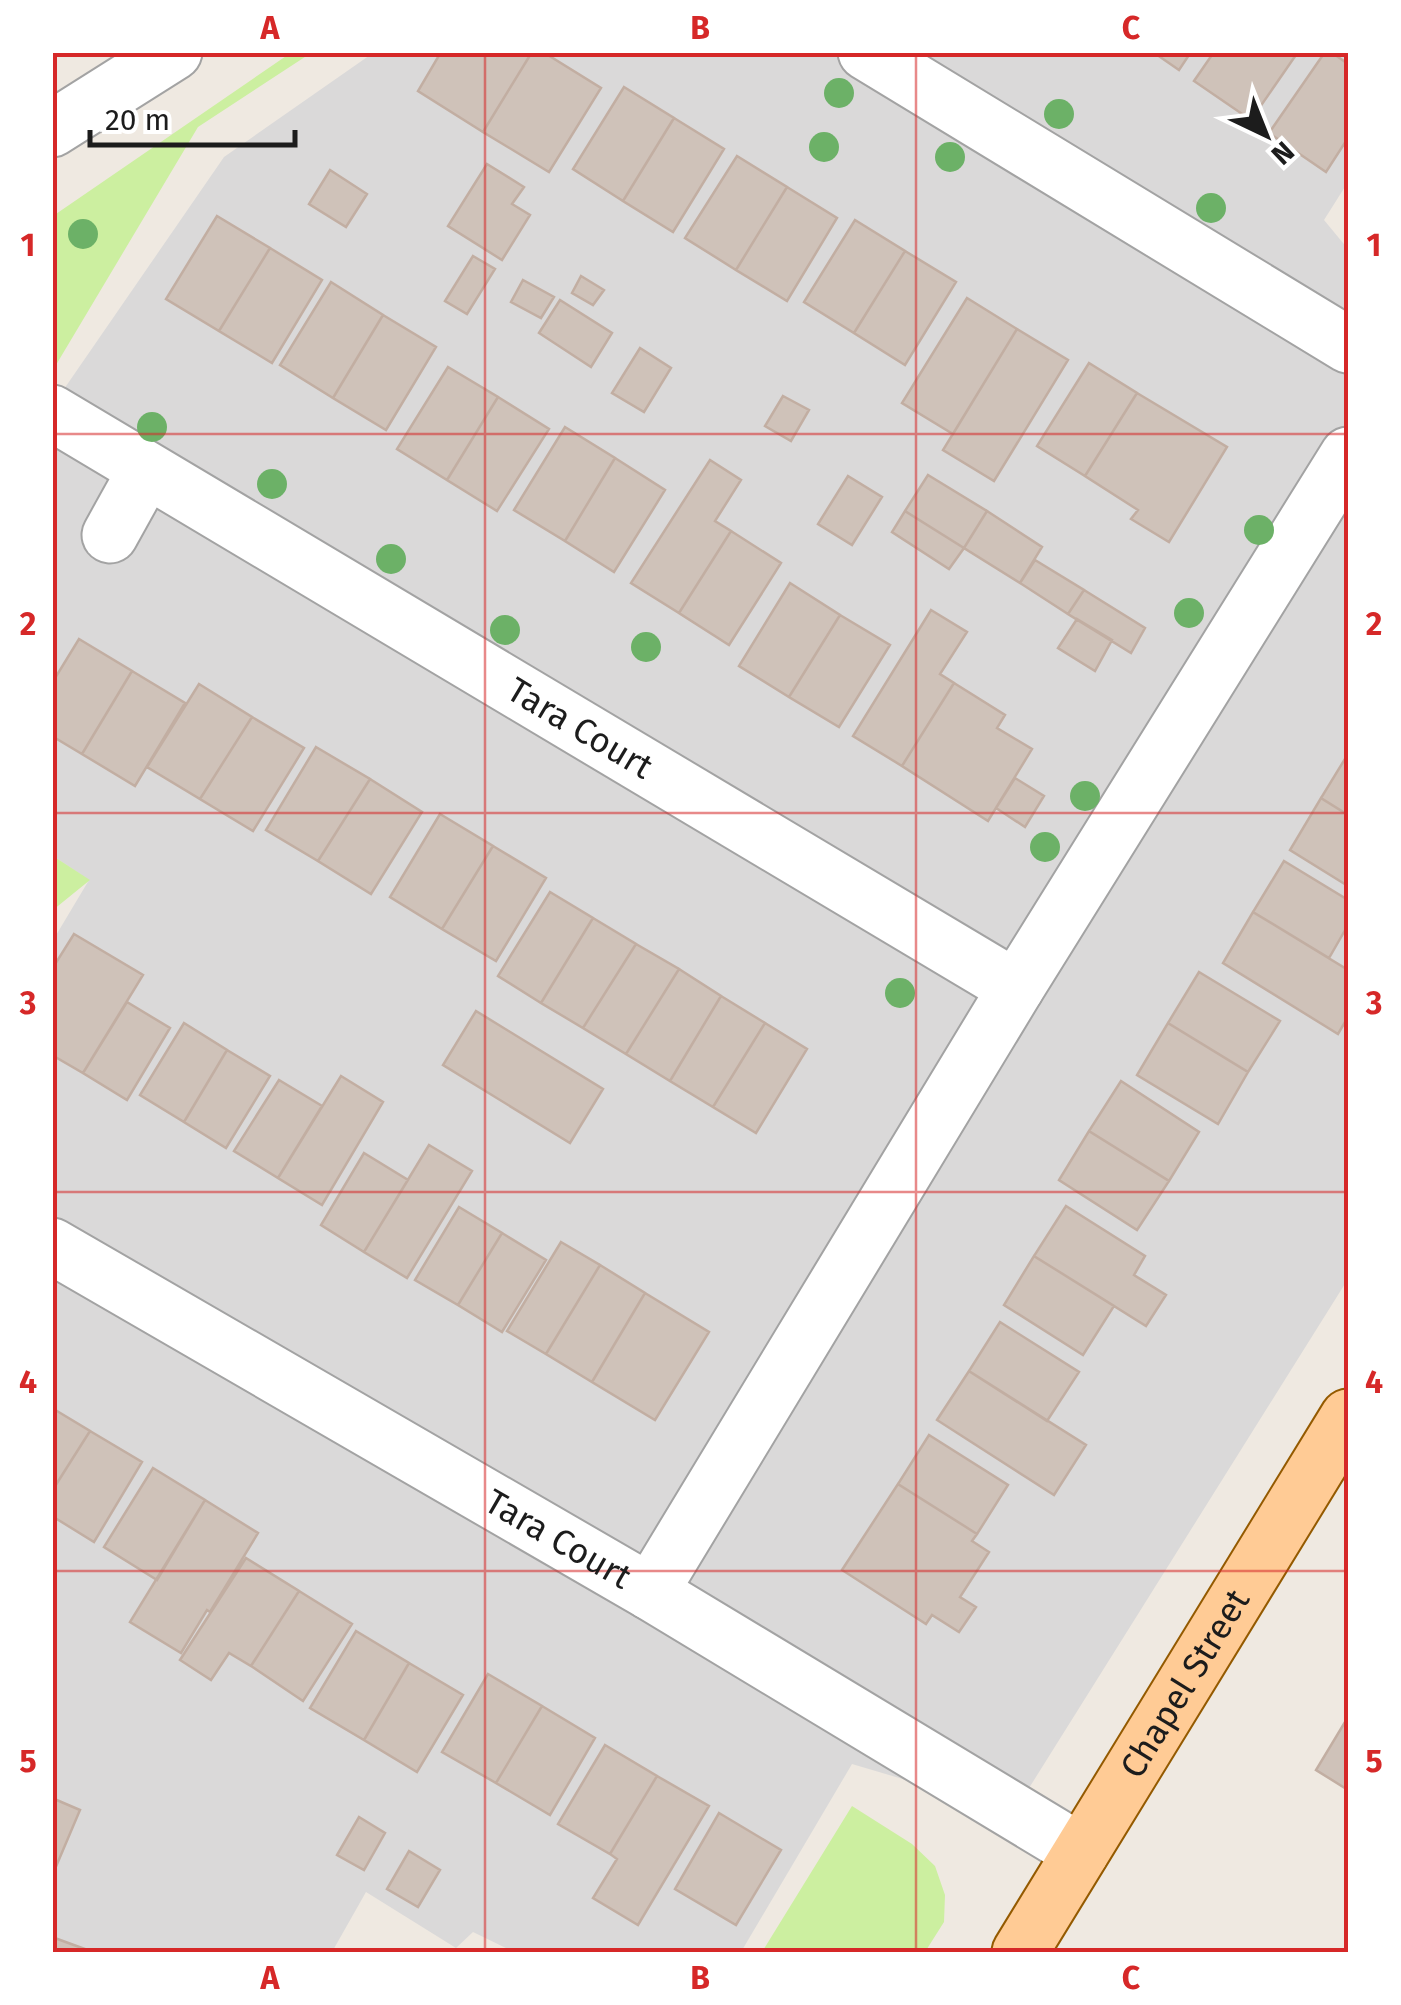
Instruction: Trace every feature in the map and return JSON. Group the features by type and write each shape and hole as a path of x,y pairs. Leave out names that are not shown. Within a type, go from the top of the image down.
{"main road":[{"name":"Chapel Street","path":"1020,1952 1348,1416"}],"street":[{"path":"52,129 174,52"},
{"path":"866,52 1348,345"},
{"name":"Tara Court","path":"52,413 1016,988"},
{"name":"Tara Court","path":"650,1592 1016,988 1348,455"},
{"path":"110,535 146,470"},
{"name":"Tara Court","path":"52,1246 650,1592 1081,1852"}],"shaded area":[{"path":"373,53 1348,53 1348,182 1324,220 1348,249 1348,1279 1014,1812 852,1764 741,1952 514,1952 473,1932 456,1948 366,1892 332,1952 53,1952 52,942 89,880 53,856 53,405 224,157"}],"green space":[{"path":"292,52 311,53 198,127 53,370 53,216"},
{"path":"53,856 90,880 53,910"},
{"path":"852,1806 912,1844 935,1866 945,1895 944,1922 925,1952 762,1952"}],"building":[{"path":"441,52 532,52 483,132 418,91"},
{"path":"532,52 543,52 601,88 549,172 483,132"},
{"path":"1153,52 1191,52 1179,70"},
{"path":"1214,52 1298,52 1251,120 1194,81"},
{"path":"1325,52 1348,64 1348,138 1326,172 1269,133"},
{"path":"624,87 674,118 623,201 573,169"},
{"path":"674,118 724,149 673,232 623,201"},
{"path":"737,156 787,187 736,270 685,238"},
{"path":"487,164 524,187 512,204 530,215 502,260 448,226"},
{"path":"330,170 367,194 346,227 309,204"},
{"path":"787,187 837,218 787,301 736,270"},
{"path":"217,216 270,248 219,331 166,299"},
{"path":"855,220 905,251 854,333 804,302"},
{"path":"270,248 322,280 272,363 219,331"},
{"path":"905,251 956,282 905,365 854,333"},
{"path":"473,256 495,269 467,314 445,301"},
{"path":"581,276 604,290 593,305 572,293"},
{"path":"523,280 554,297 541,318 511,302"},
{"path":"331,282 383,315 333,398 280,365"},
{"path":"967,298 1017,329 953,434 902,403"},
{"path":"560,300 612,333 591,367 539,333"},
{"path":"383,315 436,347 386,430 333,398"},
{"path":"1017,329 1068,360 994,481 943,450"},
{"path":"640,348 671,368 644,412 612,393"},
{"path":"1089,363 1137,393 1085,476 1037,446"},
{"path":"448,367 498,397 447,480 397,449"},
{"path":"1137,393 1227,447 1169,542 1131,519 1138,510 1085,476"},
{"path":"783,396 809,410 791,441 765,426"},
{"path":"498,397 549,429 497,511 447,480"},
{"path":"565,427 615,458 565,541 514,510"},
{"path":"615,458 665,490 614,572 565,541"},
{"path":"710,460 741,480 715,521 731,531 679,613 631,583"},
{"path":"928,475 987,511 964,548 905,511"},
{"path":"848,476 882,497 852,545 818,524"},
{"path":"905,511 964,548 949,569 892,532"},
{"path":"987,511 1042,547 1020,583 964,548"},
{"path":"731,531 781,563 729,645 679,613"},
{"path":"1035,560 1084,590 1068,614 1020,583"},
{"path":"790,583 840,615 789,697 739,666"},
{"path":"1084,590 1145,628 1131,653 1068,614"},
{"path":"931,610 967,632 940,674 954,683 902,766 853,736"},
{"path":"840,615 890,645 839,727 789,697"},
{"path":"1077,619 1112,640 1095,671 1058,648"},
{"path":"79,639 132,671 82,754 52,736 52,683"},
{"path":"132,671 185,703 135,786 82,754"},
{"path":"954,683 1005,715 997,728 1032,749 988,821 902,766"},
{"path":"199,684 252,717 200,799 147,767"},
{"path":"252,717 304,748 253,831 200,799"},
{"path":"316,747 370,779 318,861 266,830"},
{"path":"1348,754 1348,815 1321,798"},
{"path":"1015,778 1044,796 1025,827 996,808"},
{"path":"370,779 422,812 371,894 318,861"},
{"path":"1321,798 1348,815 1348,886 1290,850"},
{"path":"440,814 493,846 442,929 390,897"},
{"path":"493,846 546,878 496,961 442,929"},
{"path":"1284,861 1348,900 1348,925 1329,958 1253,912"},
{"path":"550,892 593,918 541,1003 498,976"},
{"path":"1253,912 1348,970 1348,1017 1338,1034 1223,963"},
{"path":"593,918 636,944 583,1028 541,1003"},
{"path":"74,934 143,975 83,1073 52,1055 52,969"},
{"path":"636,944 679,969 626,1054 583,1028"},
{"path":"679,969 721,996 670,1081 626,1054"},
{"path":"1199,972 1280,1021 1248,1072 1168,1023"},
{"path":"721,996 765,1023 713,1107 670,1081"},
{"path":"127,1002 170,1028 127,1100 83,1073"},
{"path":"476,1011 603,1089 570,1143 443,1065"},
{"path":"184,1023 227,1050 184,1122 140,1095"},
{"path":"765,1023 807,1049 756,1133 713,1107"},
{"path":"1168,1023 1248,1072 1218,1124 1137,1075"},
{"path":"227,1050 270,1076 226,1148 184,1122"},
{"path":"341,1076 383,1102 322,1205 278,1178"},
{"path":"279,1080 322,1106 278,1178 234,1151"},
{"path":"1121,1081 1199,1132 1169,1181 1089,1131"},
{"path":"1089,1131 1169,1181 1137,1230 1059,1180"},
{"path":"429,1145 472,1171 407,1278 364,1252"},
{"path":"364,1153 408,1180 364,1252 321,1225"},
{"path":"1066,1206 1145,1256 1134,1275 1166,1295 1146,1326 1034,1256"},
{"path":"459,1207 502,1233 458,1305 415,1280"},
{"path":"502,1233 546,1260 502,1332 458,1305"},
{"path":"561,1242 600,1265 546,1354 507,1331"},
{"path":"1034,1256 1114,1306 1083,1355 1004,1305"},
{"path":"600,1265 645,1293 592,1382 546,1354"},
{"path":"645,1293 709,1332 655,1420 592,1382"},
{"path":"1000,1322 1079,1372 1047,1421 969,1371"},
{"path":"969,1371 1086,1445 1054,1495 937,1420"},
{"path":"52,1408 90,1431 52,1491"},
{"path":"90,1431 142,1462 94,1542 52,1516 52,1491"},
{"path":"929,1435 1008,1485 977,1534 898,1484"},
{"path":"153,1468 205,1500 157,1580 104,1547"},
{"path":"898,1484 977,1534 972,1541 989,1552 960,1597 976,1607 959,1632 932,1615 926,1624 842,1570"},
{"path":"205,1500 258,1533 181,1653 130,1622"},
{"path":"246,1558 299,1591 251,1666 229,1653 211,1680 180,1660"},
{"path":"299,1591 352,1624 303,1701 251,1666"},
{"path":"356,1631 409,1663 364,1740 310,1708"},
{"path":"409,1663 463,1695 417,1772 364,1740"},
{"path":"488,1674 542,1706 496,1783 442,1752"},
{"path":"542,1706 595,1738 550,1815 496,1783"},
{"path":"1348,1717 1348,1790 1316,1770"},
{"path":"605,1745 657,1776 610,1854 558,1824"},
{"path":"657,1776 709,1806 638,1925 593,1898 617,1859 610,1854"},
{"path":"52,1798 80,1810 52,1876"},
{"path":"719,1813 781,1850 736,1925 675,1889"},
{"path":"359,1817 385,1833 364,1870 337,1855"},
{"path":"409,1851 440,1870 418,1907 387,1889"},
{"path":"52,1937 93,1952 52,1952"}]}
